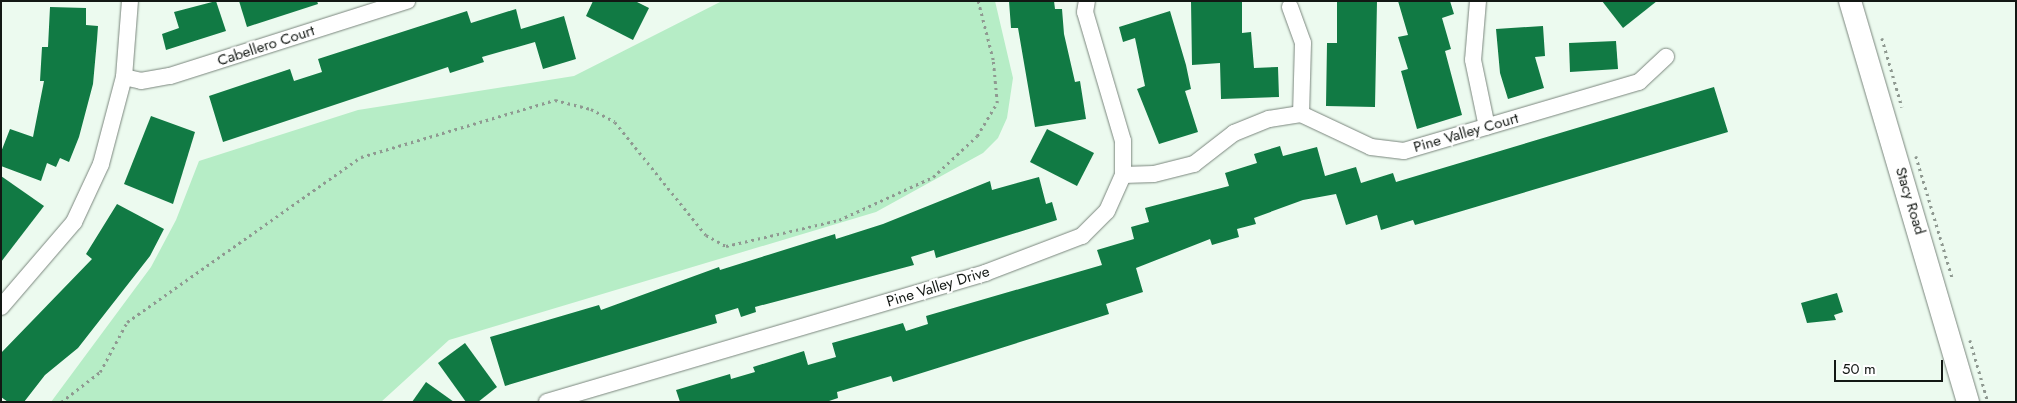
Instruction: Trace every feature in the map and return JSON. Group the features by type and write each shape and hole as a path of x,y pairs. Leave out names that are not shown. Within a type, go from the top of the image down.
{"main road":[{"name":"Stacy Road","path":"1850,1 1968,402"}],"street":[{"path":"1,307 74,222 101,164 124,77 130,1"},
{"name":"Cabellero Court","path":"124,77 141,81 170,76 407,1"},
{"name":"Pine Valley Drive","path":"547,402 985,273 1082,236 1107,211 1123,175 1123,141 1085,12 1087,1"},
{"path":"1478,1 1474,60 1487,127"},
{"path":"1123,175 1154,174 1194,164 1234,133 1269,119 1301,114 1303,43 1290,7"},
{"name":"Pine Valley Court","path":"1301,114 1371,147 1404,151 1639,82 1666,57"}],"path":[{"path":"61,402 100,372 127,322 361,157 555,100 591,109 615,122 706,235 726,246 839,220 933,176 982,128 997,102 993,60 978,1"},
{"path":"1880,33 1904,117"},
{"path":"1915,153 1954,287"},
{"path":"1966,330 1988,402"}],"green space":[{"path":"722,1 995,1 1013,78 1007,118 998,138 983,153 876,212 449,340 381,402 51,402 151,267 176,220 199,161 358,110 574,76"}],"building":[{"path":"216,1 226,31 166,50 162,34 179,28 174,12"},
{"path":"239,1 317,1 318,4 247,27"},
{"path":"593,1 635,1 649,8 633,40 586,16"},
{"path":"1009,1 1054,1 1055,9 1062,9 1064,34 1075,82 1080,81 1086,119 1035,127 1018,28 1011,28"},
{"path":"1191,1 1242,1 1242,33 1251,32 1254,68 1278,67 1279,97 1221,99 1220,63 1192,65"},
{"path":"1337,1 1377,1 1375,107 1326,106 1327,43 1337,43"},
{"path":"1398,1 1450,1 1454,14 1442,18 1451,49 1445,51 1462,115 1417,129 1401,71 1408,69 1398,37 1408,35"},
{"path":"1602,1 1657,1 1623,28"},
{"path":"50,7 86,8 86,25 98,26 93,84 79,137 69,162 60,158 56,167 47,163 41,181 1,166 1,152 10,129 33,137 44,81 40,81 42,47 48,47"},
{"path":"516,9 521,29 564,16 576,59 543,69 535,42 482,57 484,62 450,73 448,67 223,142 209,96 290,69 294,81 322,72 318,59 467,11 471,23"},
{"path":"1170,11 1191,89 1185,91 1198,132 1159,144 1137,89 1145,86 1135,38 1123,42 1119,27"},
{"path":"1543,26 1545,56 1535,57 1544,88 1508,99 1500,73 1496,29"},
{"path":"1616,41 1618,69 1570,72 1569,43"},
{"path":"1714,87 1728,132 1415,225 1413,220 1381,230 1377,215 1346,225 1336,194 1303,200 1254,218 1256,224 1237,229 1239,237 1212,245 1210,239 1136,268 1143,292 1106,304 1109,314 893,382 891,376 837,392 838,398 826,402 680,402 676,390 730,374 731,379 755,372 753,367 804,351 808,365 836,357 832,343 903,323 906,331 928,324 926,316 1102,265 1097,250 1134,239 1131,227 1149,222 1145,208 1229,186 1225,173 1257,163 1254,154 1280,146 1283,156 1317,147 1325,176 1356,167 1361,183 1393,173 1396,182"},
{"path":"151,116 195,132 173,204 124,184"},
{"path":"1047,129 1094,153 1077,186 1030,162"},
{"path":"1,176 44,206 1,262"},
{"path":"1039,177 1046,204 1052,202 1057,220 936,258 934,250 911,257 914,265 755,307 756,312 741,317 738,308 715,315 717,323 505,386 490,337 599,305 601,310 719,267 720,270 835,234 836,239 883,224 990,181 992,190"},
{"path":"117,204 164,229 150,256 78,348 45,375 24,402 8,402 1,397 1,353 92,259 86,254"},
{"path":"1837,293 1843,312 1834,315 1836,320 1807,323 1801,303"},
{"path":"465,343 497,387 478,402 466,402 438,363"},
{"path":"426,382 454,402 412,402"}]}
